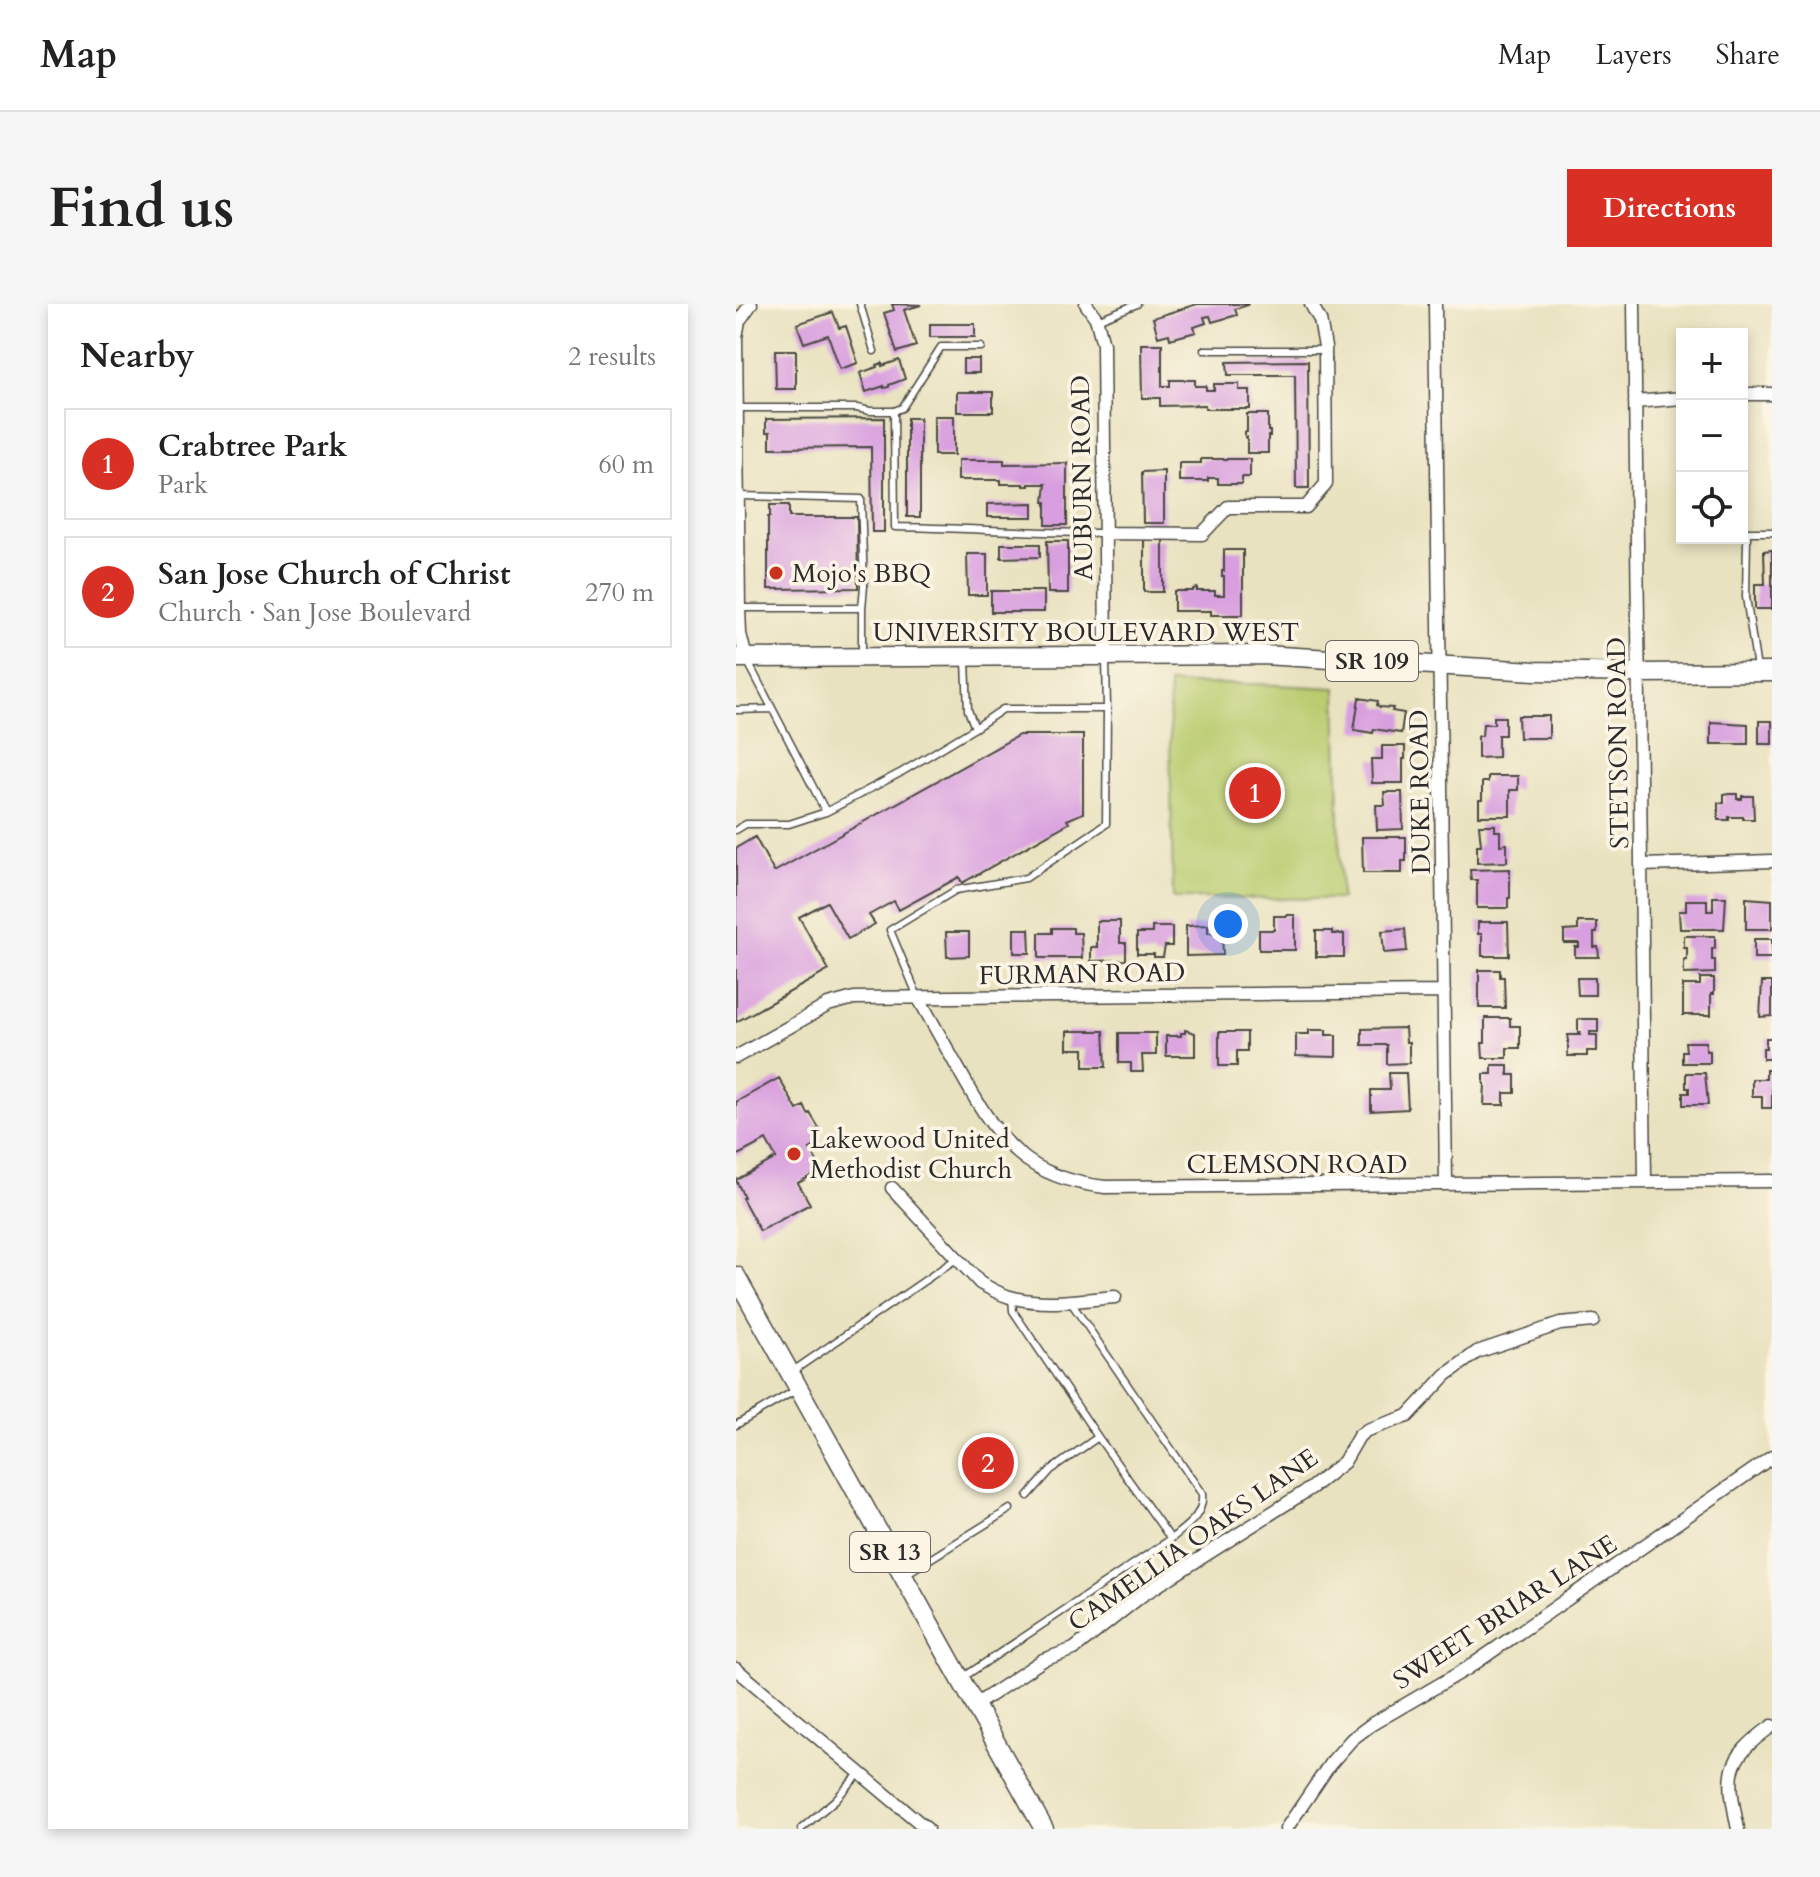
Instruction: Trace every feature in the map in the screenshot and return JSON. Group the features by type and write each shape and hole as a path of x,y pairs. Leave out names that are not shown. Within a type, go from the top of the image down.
{"main road":[{"name":"UNIVERSITY BOULEVARD WEST","path":"741,658 1263,655 1535,671 1765,672"},
{"name":"SR 13","path":"736,1276 1044,1829"}],"street":[{"path":"741,658 736,337 739,321 751,304"},
{"name":"AUBURN ROAD","path":"1086,304 1097,320 1103,344 1106,655"},
{"path":"1105,533 1202,534 1228,507 1306,507 1326,484 1325,350 1320,320 1311,304"},
{"name":"DUKE ROAD","path":"1435,304 1446,1184"},
{"name":"STETSON ROAD","path":"1634,304 1645,1181"},
{"path":"1748,394 1772,394"},
{"path":"1635,402 1676,399"},
{"path":"1642,865 1772,861"},
{"name":"FURMAN ROAD","path":"736,1057 836,1002 863,997 1444,992"},
{"name":"CLEMSON ROAD","path":"918,997 992,1126 1006,1143 1040,1169 1084,1185 1772,1181"},
{"path":"892,1188 956,1259 980,1283 996,1292 1028,1301 1115,1297"},
{"name":"CAMELLIA OAKS LANE","path":"974,1706 1043,1660 1074,1649 1141,1596 1311,1488 1344,1462 1359,1436 1367,1430 1408,1416 1446,1375 1477,1352 1560,1324 1593,1321"},
{"name":"SWEET BRIAR LANE","path":"1286,1829 1330,1764 1352,1739 1468,1668 1772,1457"},
{"path":"736,1669 927,1829"},
{"path":"1738,1829 1730,1785 1733,1769 1751,1741 1772,1726"}],"lane":[{"path":"860,304 874,351"},
{"path":"1097,320 1137,304"},
{"path":"736,408 894,411 902,408 941,347 981,347"},
{"path":"1204,350 1325,350"},
{"path":"894,411 895,527 1105,533"},
{"path":"737,502 861,499 864,586 862,658"},
{"path":"1765,672 1746,597 1747,536 1748,532 1772,532"},
{"path":"738,608 862,608"},
{"path":"918,997 890,930 956,890 1026,878 1106,824 1106,655"},
{"path":"966,657 968,710 975,728"},
{"path":"741,658 772,709 826,812"},
{"path":"736,710 772,709"},
{"path":"736,830 746,824 789,824 826,812 900,773 1003,709 1107,709"},
{"path":"736,1425 956,1259"},
{"path":"1012,1298 1013,1311 1171,1539"},
{"path":"960,1679 1171,1539 1200,1514 1203,1504 1202,1494 1070,1301"},
{"path":"1028,1496 1051,1470 1098,1437"},
{"path":"903,1576 1010,1509"},
{"path":"801,1829 860,1773"}],"green space":[{"path":"1169,684 1336,688 1341,899 1173,898"}],"building":[{"path":"892,304 921,305 904,310 916,346 897,352 884,313 894,310"},
{"path":"1197,304 1248,305 1235,309 1237,315 1212,322 1210,316 1204,317 1206,323 1194,327 1196,332 1170,339 1169,334 1158,337 1153,318"},
{"path":"833,312 839,328 846,326 858,363 840,369 828,335 804,343 797,324"},
{"path":"930,324 975,324 975,337 930,337"},
{"path":"1141,344 1162,344 1162,386 1170,386 1170,380 1195,380 1195,386 1206,386 1206,390 1214,390 1214,384 1239,384 1239,390 1250,390 1250,409 1205,409 1205,405 1160,406 1160,398 1142,398"},
{"path":"775,350 796,350 796,389 776,389"},
{"path":"963,359 979,359 979,373 963,373"},
{"path":"899,360 905,379 889,387 866,392 860,373 882,363 882,366"},
{"path":"1308,361 1309,488 1296,488 1295,375 1228,375 1227,362"},
{"path":"957,392 993,392 993,412 957,412"},
{"path":"1247,414 1268,414 1268,453 1247,453"},
{"path":"934,416 954,416 954,455 934,455"},
{"path":"884,418 884,532 872,532 871,447 770,448 770,432 766,432 766,419"},
{"path":"907,418 920,418 920,517 907,517"},
{"path":"1201,459 1250,459 1250,477 1242,477 1242,484 1218,484 1218,478 1179,481 1179,463 1201,463"},
{"path":"958,460 1004,460 1004,464 1067,463 1067,525 1046,525 1046,484 1023,486 1001,484 1001,480 958,480"},
{"path":"1164,471 1164,523 1143,523 1142,472"},
{"path":"1033,503 1033,517 987,517 987,504"},
{"path":"770,505 789,505 789,517 857,517 858,588 768,589"},
{"path":"1144,540 1163,540 1163,592 1144,592"},
{"path":"1047,541 1068,541 1068,593 1048,593"},
{"path":"1001,544 1040,544 1040,557 1001,558"},
{"path":"1224,550 1243,550 1243,615 1174,611 1174,591 1193,591 1197,588 1197,591 1215,591 1215,595 1224,595"},
{"path":"1772,550 1772,609 1755,609 1755,584 1765,584 1764,551"},
{"path":"967,554 987,554 987,595 968,595"},
{"path":"991,591 1044,591 1044,612 991,612"},
{"path":"1359,698 1378,701 1380,707 1404,713 1401,733 1354,730"},
{"path":"1518,716 1549,716 1549,738 1519,738"},
{"path":"1494,717 1505,717 1505,735 1498,735 1498,757 1478,758 1478,736 1482,736 1483,724 1494,724"},
{"path":"1759,721 1772,721 1772,744 1759,744"},
{"path":"1711,722 1748,724 1748,744 1711,744"},
{"path":"1019,735 1083,735 1083,813 962,883 959,877 899,910 894,901 869,915 875,924 848,939 827,902 799,917 829,970 736,1022 736,848 755,837 774,872"},
{"path":"1382,746 1405,746 1403,783 1372,783 1371,759 1382,759"},
{"path":"1488,776 1518,776 1518,790 1510,790 1510,816 1479,816 1482,782 1488,782"},
{"path":"1384,792 1402,792 1403,829 1377,830 1376,805 1385,805"},
{"path":"1724,794 1737,794 1737,799 1753,796 1754,819 1729,817 1729,820 1718,820 1718,803 1724,803"},
{"path":"1479,825 1495,825 1495,831 1500,831 1500,845 1507,844 1507,862 1477,863 1477,845 1481,845"},
{"path":"1362,837 1406,837 1406,861 1402,861 1402,873 1363,873"},
{"path":"1510,869 1508,908 1477,908 1477,880 1471,880 1470,870"},
{"path":"1713,897 1726,897 1724,929 1680,929 1679,911 1686,911 1686,900 1707,900 1707,911 1713,911"},
{"path":"1746,898 1772,900 1772,929 1746,929"},
{"path":"1295,915 1295,950 1259,950 1259,930 1274,930 1274,916"},
{"path":"1097,921 1120,921 1120,943 1126,943 1126,960 1091,961 1091,947 1097,947"},
{"path":"1478,922 1508,922 1509,956 1482,956 1482,934 1478,934"},
{"path":"1578,922 1597,922 1594,947 1598,947 1599,957 1575,957 1575,947 1579,947 1579,943 1564,943 1564,931 1578,930"},
{"path":"1208,925 1208,933 1222,933 1223,955 1186,956 1186,926"},
{"path":"1152,927 1172,927 1172,946 1165,946 1163,957 1137,954 1137,933 1152,933"},
{"path":"1052,928 1073,928 1073,933 1081,933 1082,958 1039,958 1039,933 1052,933"},
{"path":"1014,929 1029,929 1030,953 1014,953"},
{"path":"1405,929 1407,951 1384,953 1382,931"},
{"path":"1316,931 1344,934 1344,957 1316,957"},
{"path":"946,932 969,932 969,956 947,957"},
{"path":"1684,936 1715,936 1712,960 1715,960 1715,973 1684,974 1687,948 1684,948"},
{"path":"1754,939 1772,939 1772,958 1754,958"},
{"path":"1479,970 1500,970 1500,977 1504,977 1505,1008 1479,1008"},
{"path":"1577,978 1595,978 1595,995 1578,995"},
{"path":"1700,978 1714,978 1711,1015 1683,1015 1683,985 1700,985"},
{"path":"1762,982 1772,982 1772,1016 1760,1017"},
{"path":"1485,1018 1510,1018 1510,1026 1520,1026 1520,1048 1507,1048 1507,1058 1483,1058"},
{"path":"1578,1019 1598,1019 1598,1032 1590,1032 1590,1035 1597,1035 1597,1051 1587,1051 1587,1056 1568,1056 1568,1035 1580,1035"},
{"path":"1405,1028 1409,1063 1387,1064 1387,1045 1362,1045 1362,1029"},
{"path":"1185,1030 1195,1033 1195,1056 1166,1056 1166,1036 1181,1036"},
{"path":"1309,1030 1326,1030 1326,1035 1336,1035 1336,1057 1296,1056 1296,1034 1309,1034"},
{"path":"1067,1031 1104,1031 1106,1067 1084,1067 1084,1049 1067,1049"},
{"path":"1219,1032 1247,1032 1247,1051 1237,1051 1237,1066 1219,1066"},
{"path":"1119,1033 1156,1033 1156,1055 1142,1055 1143,1072 1131,1072 1131,1063 1119,1063"},
{"path":"1766,1038 1772,1038 1772,1059 1763,1059"},
{"path":"1685,1042 1706,1042 1710,1063 1682,1063"},
{"path":"1492,1065 1508,1065 1508,1075 1515,1075 1515,1093 1504,1093 1504,1105 1484,1105 1484,1074 1492,1074"},
{"path":"1766,1070 1772,1070 1772,1108 1762,1108 1762,1096 1752,1096 1752,1079 1766,1079"},
{"path":"1389,1073 1406,1073 1408,1109 1371,1111 1371,1090 1390,1090"},
{"path":"1686,1073 1705,1073 1708,1105 1683,1105 1683,1093 1689,1093"},
{"name":"Lakewood United Methodist Church","path":"779,1078 797,1110 804,1106 819,1128 815,1130 820,1144 810,1149 822,1170 798,1183 810,1204 760,1231 736,1180 776,1158 766,1140 736,1156 736,1102"}],"place":[{"name":"Mojo's BBQ","path":"776,573"},
{"name":"Crabtree Park","path":"1255,793"},
{"name":"Lakewood United Methodist Church","path":"794,1154"},
{"name":"San Jose Church of Christ","path":"988,1463"}]}
